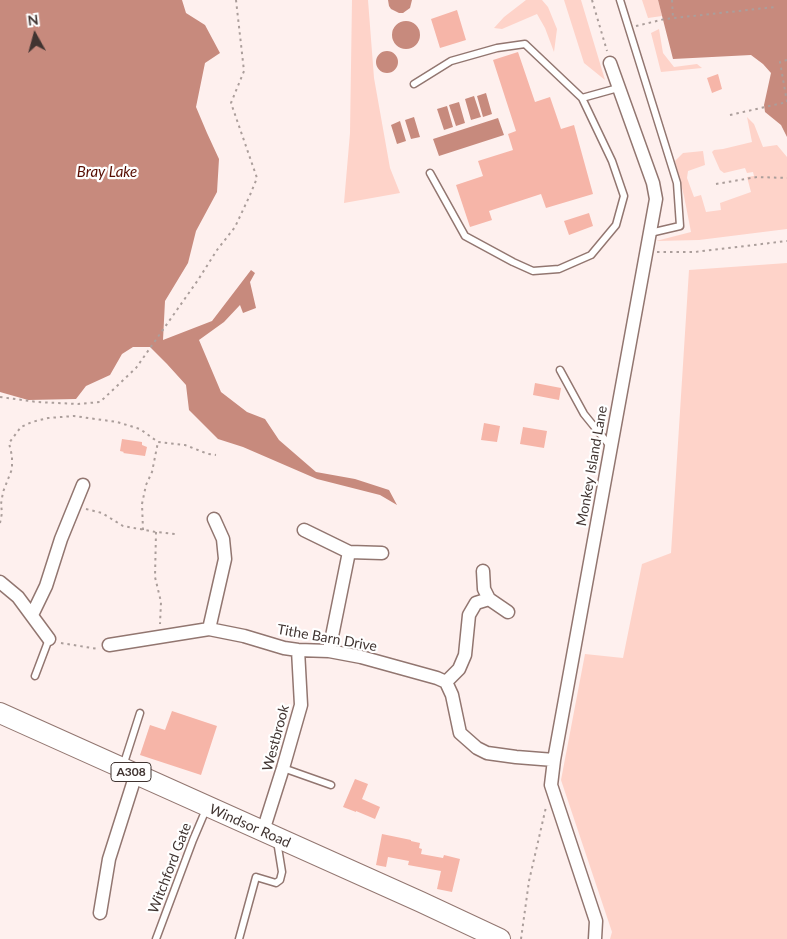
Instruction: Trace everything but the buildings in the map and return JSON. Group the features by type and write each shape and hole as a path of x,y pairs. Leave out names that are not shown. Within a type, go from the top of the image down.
{"main road":[{"name":"Windsor Road","path":"0,713 500,939"}],"street":[{"name":"Monkey Island Lane","path":"595,939 596,921 551,785 656,199 653,183 610,63"},
{"path":"32,615 46,586 61,539 83,484"},
{"path":"208,629 225,559 223,539 214,519"},
{"path":"304,530 349,552 382,553"},
{"path":"329,651 349,552"},
{"path":"483,570 484,589 488,599 508,612"},
{"path":"0,582 18,597 49,639"},
{"path":"488,599 476,603 469,614 464,655 459,669 446,682 452,695 460,733 477,748 487,753 554,760"},
{"name":"Tithe Barn Drive","path":"109,645 208,629 244,636 284,648 329,651 361,657 394,665 446,682"},
{"name":"Westbrook","path":"269,834 283,768 301,705 298,650"},
{"path":"100,913 109,860 129,771"}],"lane":[{"path":"620,0 677,183 680,226 650,233"},
{"path":"414,84 451,61 497,48 525,44 582,98 612,161 624,196 616,226 591,255 559,269 533,270 513,262 466,236 430,173"},
{"path":"582,98 618,88"},
{"path":"560,370 584,414 611,447"},
{"path":"35,676 49,639"},
{"path":"129,771 140,713"},
{"path":"283,768 331,785"},
{"name":"Witchford Gate","path":"156,939 207,806"},
{"path":"240,939 256,877 276,883 280,880 282,872 269,834"}],"path":[{"path":"0,397 37,402 78,404 100,402 136,368 217,250 235,227 257,178 232,103 244,71 236,0"},
{"path":"592,0 610,63"},
{"path":"672,0 673,18"},
{"path":"628,29 665,19 775,7"},
{"path":"730,115 787,102 780,62 787,60"},
{"path":"716,184 756,176 787,178"},
{"path":"646,252 694,252 787,241"},
{"path":"0,523 3,492 12,469 12,456 8,443 21,427 32,422 48,418 74,416 116,422 140,429 158,442 185,445 208,454 216,455"},
{"path":"143,530 142,504 146,486 152,472 158,442"},
{"path":"74,506 102,513 123,526 175,534"},
{"path":"156,532 155,577 160,602 160,637"},
{"path":"49,639 59,643 102,650 109,645"},
{"path":"520,939 528,881 551,785"}],"shaded area":[{"path":"352,0 368,0 374,78 390,168 400,193 344,203 350,133"},
{"path":"526,0 542,0 548,7 557,29 554,52 545,28 537,14 502,29 494,28 504,17"},
{"path":"564,0 581,0 605,80 584,63"},
{"path":"642,0 658,0 662,16 648,18"},
{"path":"659,29 663,53 674,67 697,64 702,68 661,72 651,33"},
{"path":"747,117 754,124 763,147 777,145 787,157 787,229 699,240 656,241 691,232 675,161 683,153 703,151 705,165 688,171 687,178 694,197 701,195 706,212 721,210 720,203 751,192 747,177 754,176 753,172 747,173 745,168 724,173 720,170 712,152 752,142"},
{"path":"787,263 787,939 610,939 612,932 561,780 585,654 623,658 642,564 671,553 689,270"}],"water":[{"name":"Bray Lake","path":"0,0 182,0 186,13 205,25 220,53 205,63 196,107 219,159 217,192 196,231 188,263 165,301 163,340 212,321 251,270 255,273 250,282 256,308 243,313 240,305 224,322 199,340 221,392 247,412 265,419 279,440 316,472 355,479 389,490 397,505 380,495 317,479 243,447 218,439 189,410 186,385 150,347 133,347 122,354 110,375 86,386 76,399 28,400 0,392"},
{"path":"388,0 412,0 410,8 403,13 399,13 391,9"},
{"path":"658,0 787,0 787,137 781,125 765,112 764,105 771,73 763,64 751,55 673,59"},
{"path":"406,21 416,25 420,35 416,45 406,49 396,45 392,35 396,25"},
{"path":"387,51 395,54 398,62 395,70 387,73 379,70 376,62 379,54"},
{"path":"486,93 492,114 483,117 477,96"},
{"path":"474,96 481,117 471,120 465,99"},
{"path":"459,102 465,123 456,126 449,105"},
{"path":"447,106 453,127 444,130 437,109"},
{"path":"414,117 420,137 411,139 405,120"},
{"path":"498,118 504,135 439,156 433,139"},
{"path":"400,121 406,141 397,144 391,125"}]}
